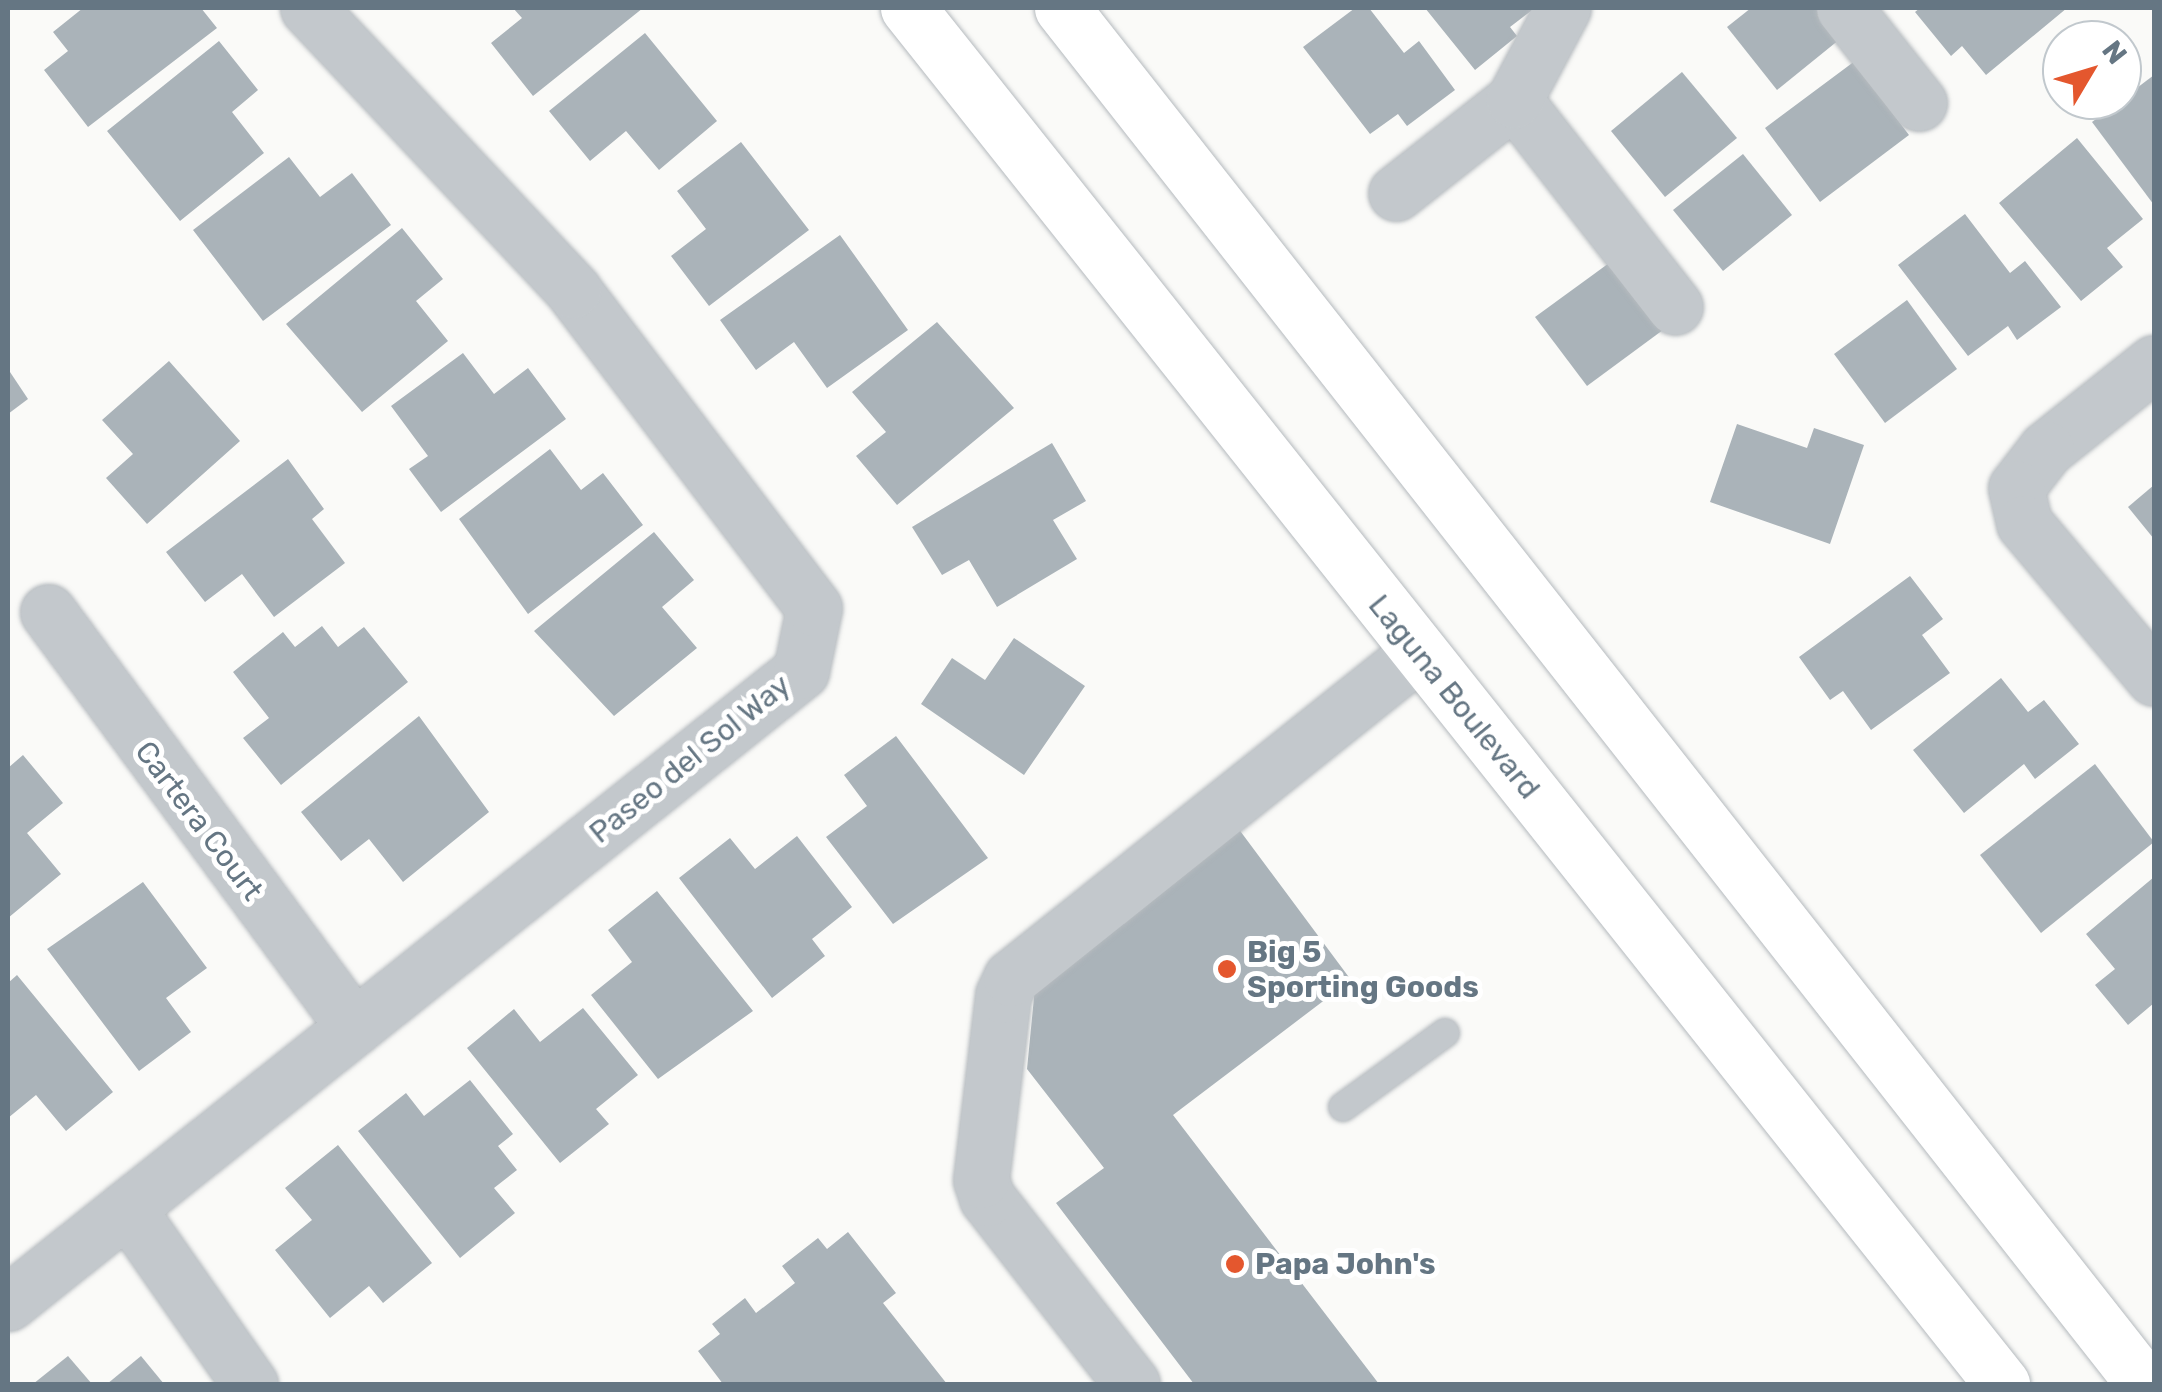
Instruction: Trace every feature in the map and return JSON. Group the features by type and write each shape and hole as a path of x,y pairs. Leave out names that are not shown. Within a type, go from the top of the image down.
{"main road":[{"name":"Laguna Boulevard","path":"908,8 2002,1384"},
{"path":"1062,8 2144,1384"}],"street":[{"name":"Paseo del Sol Way","path":"8,1303 801,671 814,608 573,290 308,8"},
{"path":"1396,193 1514,100 1563,8"},
{"path":"1844,8 1919,103"},
{"path":"1514,100 1675,307"},
{"path":"2154,364 2046,449 2016,488 2024,523 2154,678"},
{"name":"Cartera Court","path":"48,612 354,1028"},
{"path":"1132,1384 987,1198 982,1180 1002,995 1011,978 1418,653"},
{"path":"127,1208 250,1384"}],"lane":[{"path":"1343,1107 1445,1033"}],"building":[{"path":"83,8 201,8 217,28 88,127 44,70 68,51 53,32"},
{"path":"513,8 643,8 533,96 491,43 522,18"},
{"path":"1355,8 1369,8 1404,53 1419,41 1455,90 1407,126 1398,114 1370,134 1303,47"},
{"path":"1425,8 1535,8 1510,27 1517,36 1475,70"},
{"path":"1751,8 1823,8 1845,35 1777,90 1727,27"},
{"path":"1920,8 2067,8 2052,20 2042,20 2042,29 1986,75 1962,46 1951,56 1915,12"},
{"path":"645,33 717,121 659,170 626,131 590,161 549,111"},
{"path":"219,41 258,90 232,112 264,153 180,221 107,131"},
{"path":"1867,52 1887,106 1909,135 1820,202 1765,128"},
{"path":"1682,72 1737,138 1665,197 1611,131"},
{"path":"2154,75 2154,205 2092,122 2142,120 2142,84"},
{"path":"2077,138 2143,219 2107,248 2123,267 2081,301 1999,203"},
{"path":"741,142 809,230 709,306 671,256 706,229 677,191"},
{"path":"1743,154 1792,215 1723,271 1673,210"},
{"path":"289,157 320,197 352,173 391,225 263,321 193,230"},
{"path":"1965,214 2010,273 2025,261 2061,307 2017,340 2008,326 1968,356 1898,265"},
{"path":"402,228 443,279 416,301 448,341 362,412 286,324"},
{"path":"840,235 908,330 827,388 794,342 756,370 720,320"},
{"path":"1616,258 1667,327 1587,386 1535,317"},
{"path":"1907,300 1957,369 1885,423 1834,354"},
{"path":"937,322 1014,408 897,505 856,456 886,432 852,392"},
{"path":"463,353 494,394 528,368 566,419 441,512 409,469 428,456 391,406"},
{"path":"169,361 240,441 147,524 106,478 133,454 102,420"},
{"path":"8,369 28,399 8,414"},
{"path":"1737,424 1807,448 1814,428 1864,445 1830,544 1710,502"},
{"path":"1052,443 1086,501 1053,520 1077,559 997,607 969,560 942,575 912,527"},
{"path":"550,449 581,490 603,473 643,525 528,614 459,519"},
{"path":"288,459 324,509 312,519 345,563 274,617 242,574 205,602 166,552"},
{"path":"2154,485 2154,539 2128,507"},
{"path":"654,532 694,580 662,607 697,648 614,716 534,631"},
{"path":"1910,576 1943,619 1922,635 1950,673 1871,730 1843,691 1830,700 1799,657"},
{"path":"322,626 338,647 364,627 408,682 281,785 243,738 269,718 233,672 283,632 295,647"},
{"path":"1014,638 1085,686 1024,775 921,704 952,658 985,680"},
{"path":"2001,678 2028,712 2044,700 2079,744 2035,779 2024,764 1964,813 1913,750"},
{"path":"419,716 489,812 403,882 369,839 341,861 301,812"},
{"path":"896,736 988,858 893,924 826,837 867,806 844,775"},
{"path":"23,755 63,803 27,833 61,874 8,918 8,768"},
{"path":"2095,764 2154,842 2041,933 1980,855"},
{"path":"1235,824 1351,980 1173,1115 1379,1384 1194,1384 1056,1203 1104,1168 1027,1069 1036,977"},
{"path":"797,836 852,907 812,939 825,956 772,998 679,878 730,838 755,869"},
{"path":"2154,877 2154,1003 2128,1025 2095,985 2115,969 2086,934"},
{"path":"143,882 207,968 166,998 191,1032 139,1071 47,949"},
{"path":"657,891 753,1011 658,1079 591,995 632,962 608,930"},
{"path":"17,975 113,1092 66,1131 36,1095 8,1118 8,983"},
{"path":"583,1008 638,1075 596,1109 609,1124 560,1163 467,1048 514,1009 540,1042"},
{"path":"470,1080 513,1134 498,1146 517,1170 494,1188 515,1213 460,1258 358,1131 406,1093 424,1116"},
{"path":"338,1145 432,1263 383,1303 369,1286 330,1318 275,1250 312,1220 285,1188"},
{"path":"848,1232 896,1293 883,1303 947,1384 723,1384 698,1351 720,1334 712,1324 745,1298 756,1313 795,1283 782,1266 818,1238 827,1249"},
{"path":"68,1356 92,1384 33,1384"},
{"path":"141,1356 164,1384 107,1384"}],"place":[{"name":"Big 5 Sporting Goods","path":"1227,969"},
{"name":"Papa John's","path":"1235,1264"}]}
